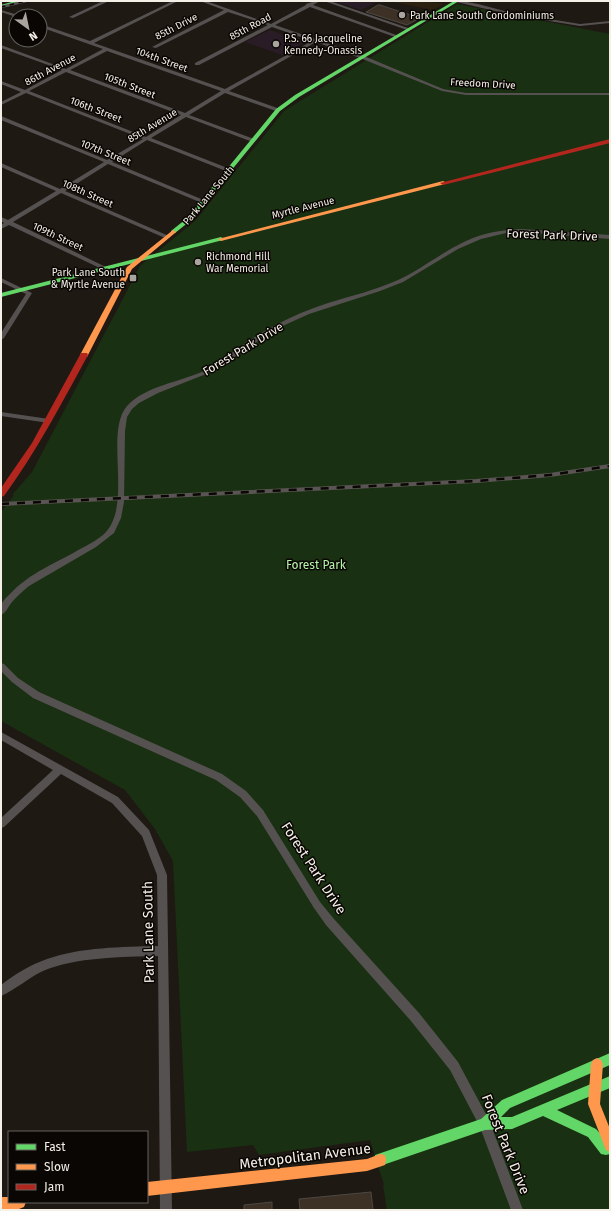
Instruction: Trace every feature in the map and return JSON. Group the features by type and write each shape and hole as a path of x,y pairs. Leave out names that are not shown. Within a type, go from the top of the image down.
{"main road":[{"path":"1,6 21,1"},
{"name":"Park Lane South","path":"3,492 18,472 48,421 129,268 188,220 278,110 297,96 456,1"},
{"name":"Myrtle Avenue","path":"1,295 610,141"},
{"name":"Metropolitan Avenue","path":"485,1124 506,1104 610,1058"},
{"path":"597,1064 594,1104 610,1146"},
{"name":"Metropolitan Avenue","path":"148,1188 367,1165 485,1124 512,1123 610,1082"},
{"path":"543,1110 592,1133 610,1153"}],"street":[{"path":"71,17 107,1"},
{"path":"90,43 176,1"},
{"name":"Freedom Drive","path":"202,1 362,57 433,87 455,93 610,94"},
{"path":"304,1 397,36"},
{"name":"85th Road","path":"197,64 318,1"},
{"path":"326,1 409,29"},
{"path":"456,1 512,14 580,25 610,22"},
{"name":"85th Drive","path":"154,47 228,10"},
{"name":"104th Street","path":"48,28 278,110"},
{"name":"85th Avenue","path":"1,227 225,91 315,41"},
{"name":"105th Street","path":"1,46 252,140"},
{"name":"86th Avenue","path":"1,104 106,49"},
{"name":"106th Street","path":"1,82 228,170"},
{"name":"107th Street","path":"1,118 204,202"},
{"name":"108th Street","path":"1,165 167,237"},
{"name":"109th Street","path":"1,219 106,269"},
{"name":"Forest Park Drive","path":"1,612 16,593 33,580 98,543 110,532 117,522 122,477 122,426 128,409 146,396 216,367 274,328 308,312 376,292 400,282 422,270 454,249 476,238 517,231 610,237"},
{"path":"1,280 29,293 1,338"},
{"path":"1,414 48,421"},
{"name":"Forest Park Drive","path":"1,666 15,680 36,695 219,777 243,794 268,824 317,905 330,922 415,1017 454,1066 485,1124 516,1210"},
{"name":"Park Lane South","path":"1,736 115,800 146,833 162,875 166,1210"},
{"path":"1,824 60,769"},
{"path":"1,991 17,979 54,962 109,953 163,952"}],"shaded area":[{"path":"333,1 378,1 362,10"},
{"path":"388,1 425,1 444,4 433,10"},
{"name":"P.S. 66 Jacqueline Kennedy-Onassis","path":"270,30 305,42 282,55 245,42"}],"green space":[{"name":"Forest Park","path":"457,4 610,34 610,1210 387,1210 384,1185 370,1140 259,1155 253,1145 187,1152 173,861 155,829 125,790 1,721 1,512 14,495 12,495 32,472 140,266 196,220 284,111"}],"building":[{"name":"Park Lane South Condominiums","path":"378,5 420,18 407,25 366,12"},
{"path":"371,1192 373,1210 300,1210 299,1199"},
{"path":"272,1202 272,1210 244,1210 244,1205"}],"railway":[{"path":"1,7 26,1"},
{"path":"1,504 476,481 550,475 610,466"}],"traffic: fast":[{"path":"1,6 21,1"},
{"path":"173,232 188,220 278,110 297,96 457,1"},
{"path":"1,295 221,239"},
{"path":"485,1124 506,1104 610,1059"},
{"path":"380,1160 485,1124 512,1123 610,1082"},
{"path":"543,1110 592,1133 606,1149"}],"traffic: slow":[{"path":"221,239 443,183"},
{"path":"84,355 129,268 173,232"},
{"path":"597,1064 594,1104 610,1146"},
{"path":"148,1189 367,1165 380,1160"},
{"path":"1,1204 10,1203"}],"traffic: jam":[{"path":"443,183 610,141"},
{"path":"1,494 35,444 84,355"}],"place":[{"name":"Park Lane South Condominiums","path":"402,15"},
{"name":"P.S. 66 Jacqueline Kennedy-Onassis","path":"276,44"},
{"name":"Richmond Hill War Memorial","path":"198,262"},
{"name":"Park Lane South & Myrtle Avenue","path":"133,278"}]}
